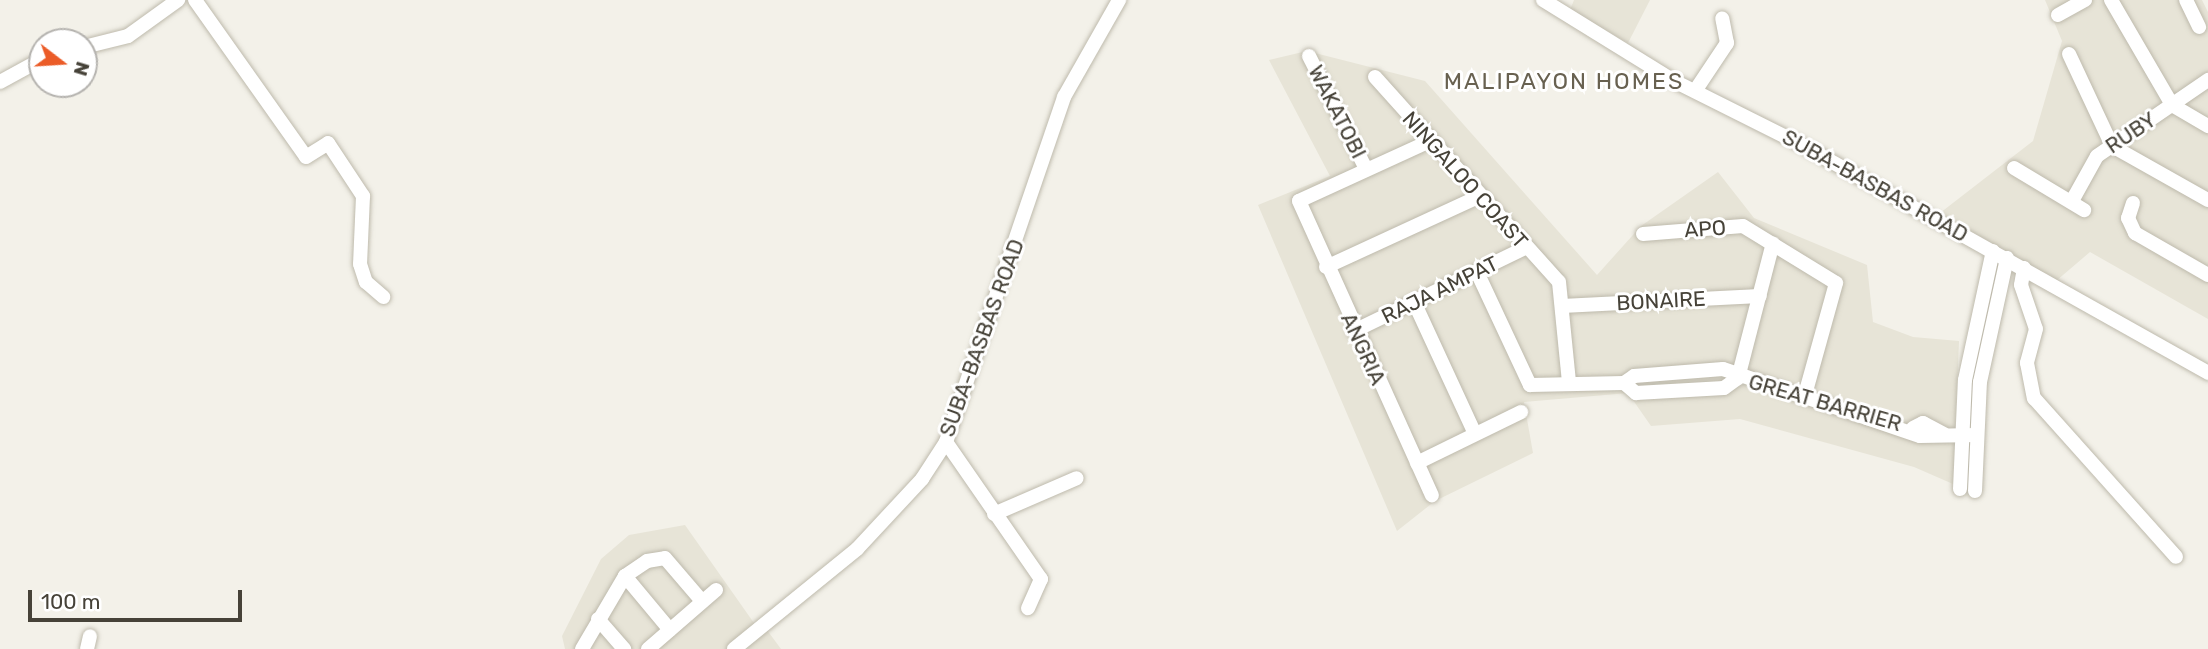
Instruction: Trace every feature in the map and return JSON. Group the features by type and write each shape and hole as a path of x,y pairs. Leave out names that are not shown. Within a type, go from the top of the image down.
{"street":[{"path":"98,44 128,36 178,0"},
{"path":"195,0 306,157 328,143 363,196 360,264 366,282 383,296"},
{"name":"SUBA-BASBAS ROAD","path":"734,649 857,549 922,479 946,442 1064,97 1119,0"},
{"name":"SUBA-BASBAS ROAD","path":"1543,0 1695,91 2000,254 2208,373"},
{"path":"2059,15 2085,0"},
{"path":"2112,0 2172,105 2208,126"},
{"path":"2186,0 2199,27"},
{"path":"1695,91 1727,43 1722,18"},
{"path":"2069,54 2112,146 2208,200"},
{"name":"WAKATOBI","path":"1309,56 1366,169"},
{"path":"2,77 28,65"},
{"name":"NINGALOO COAST","path":"1375,77 1478,197 1559,282 1562,306"},
{"name":"RUBY","path":"2014,168 2078,206 2096,156 2208,80"},
{"path":"1366,169 1430,141"},
{"name":"ANGRIA","path":"1366,169 1298,201 1354,331 1432,495"},
{"path":"1326,267 1478,197"},
{"path":"2133,203 2128,218 2135,233 2208,275"},
{"name":"APO","path":"1643,234 1744,226 1836,283 1804,398"},
{"path":"1738,379 1773,243"},
{"name":"RAJA AMPAT","path":"1354,331 1415,304 1525,248"},
{"path":"2000,254 1988,321 1977,435 1968,490 1962,435 1974,317 2000,254"},
{"path":"2025,268 2021,285 2036,329 2027,363 2034,398 2176,557"},
{"name":"GREAT BARRIER","path":"1477,272 1530,385 1624,383 1634,376 1723,369 1738,379 1913,428 1923,423 1944,434 1977,435"},
{"name":"BONAIRE","path":"1562,306 1760,296"},
{"path":"1415,304 1475,434"},
{"path":"1562,306 1569,383"},
{"path":"1417,463 1521,412"},
{"path":"946,442 1041,579 1028,608"},
{"path":"995,514 1077,478"},
{"path":"582,649 625,576 647,561 665,558 701,600"},
{"path":"625,576 670,631"},
{"path":"648,649 701,600 716,590"},
{"path":"598,620 624,649"}],"shaded area":[{"path":"1574,0 1650,0 1628,43 1570,10"},
{"path":"2045,0 2202,0 2208,12 2208,319 2090,252 2056,281 1940,213 2033,141 2062,41"},
{"path":"1307,51 1425,81 1597,275 1641,226 1718,172 1754,218 1867,265 1873,322 1913,337 1959,341 1953,484 1914,467 1740,419 1651,426 1628,393 1524,402 1533,453 1435,501 1397,531 1258,205 1330,176 1269,60"},
{"path":"685,525 761,633 767,630 781,649 565,649 562,636 601,559 629,535"}],"district":[{"name":"MALIPAYON HOMES","path":"1564,81"}]}
